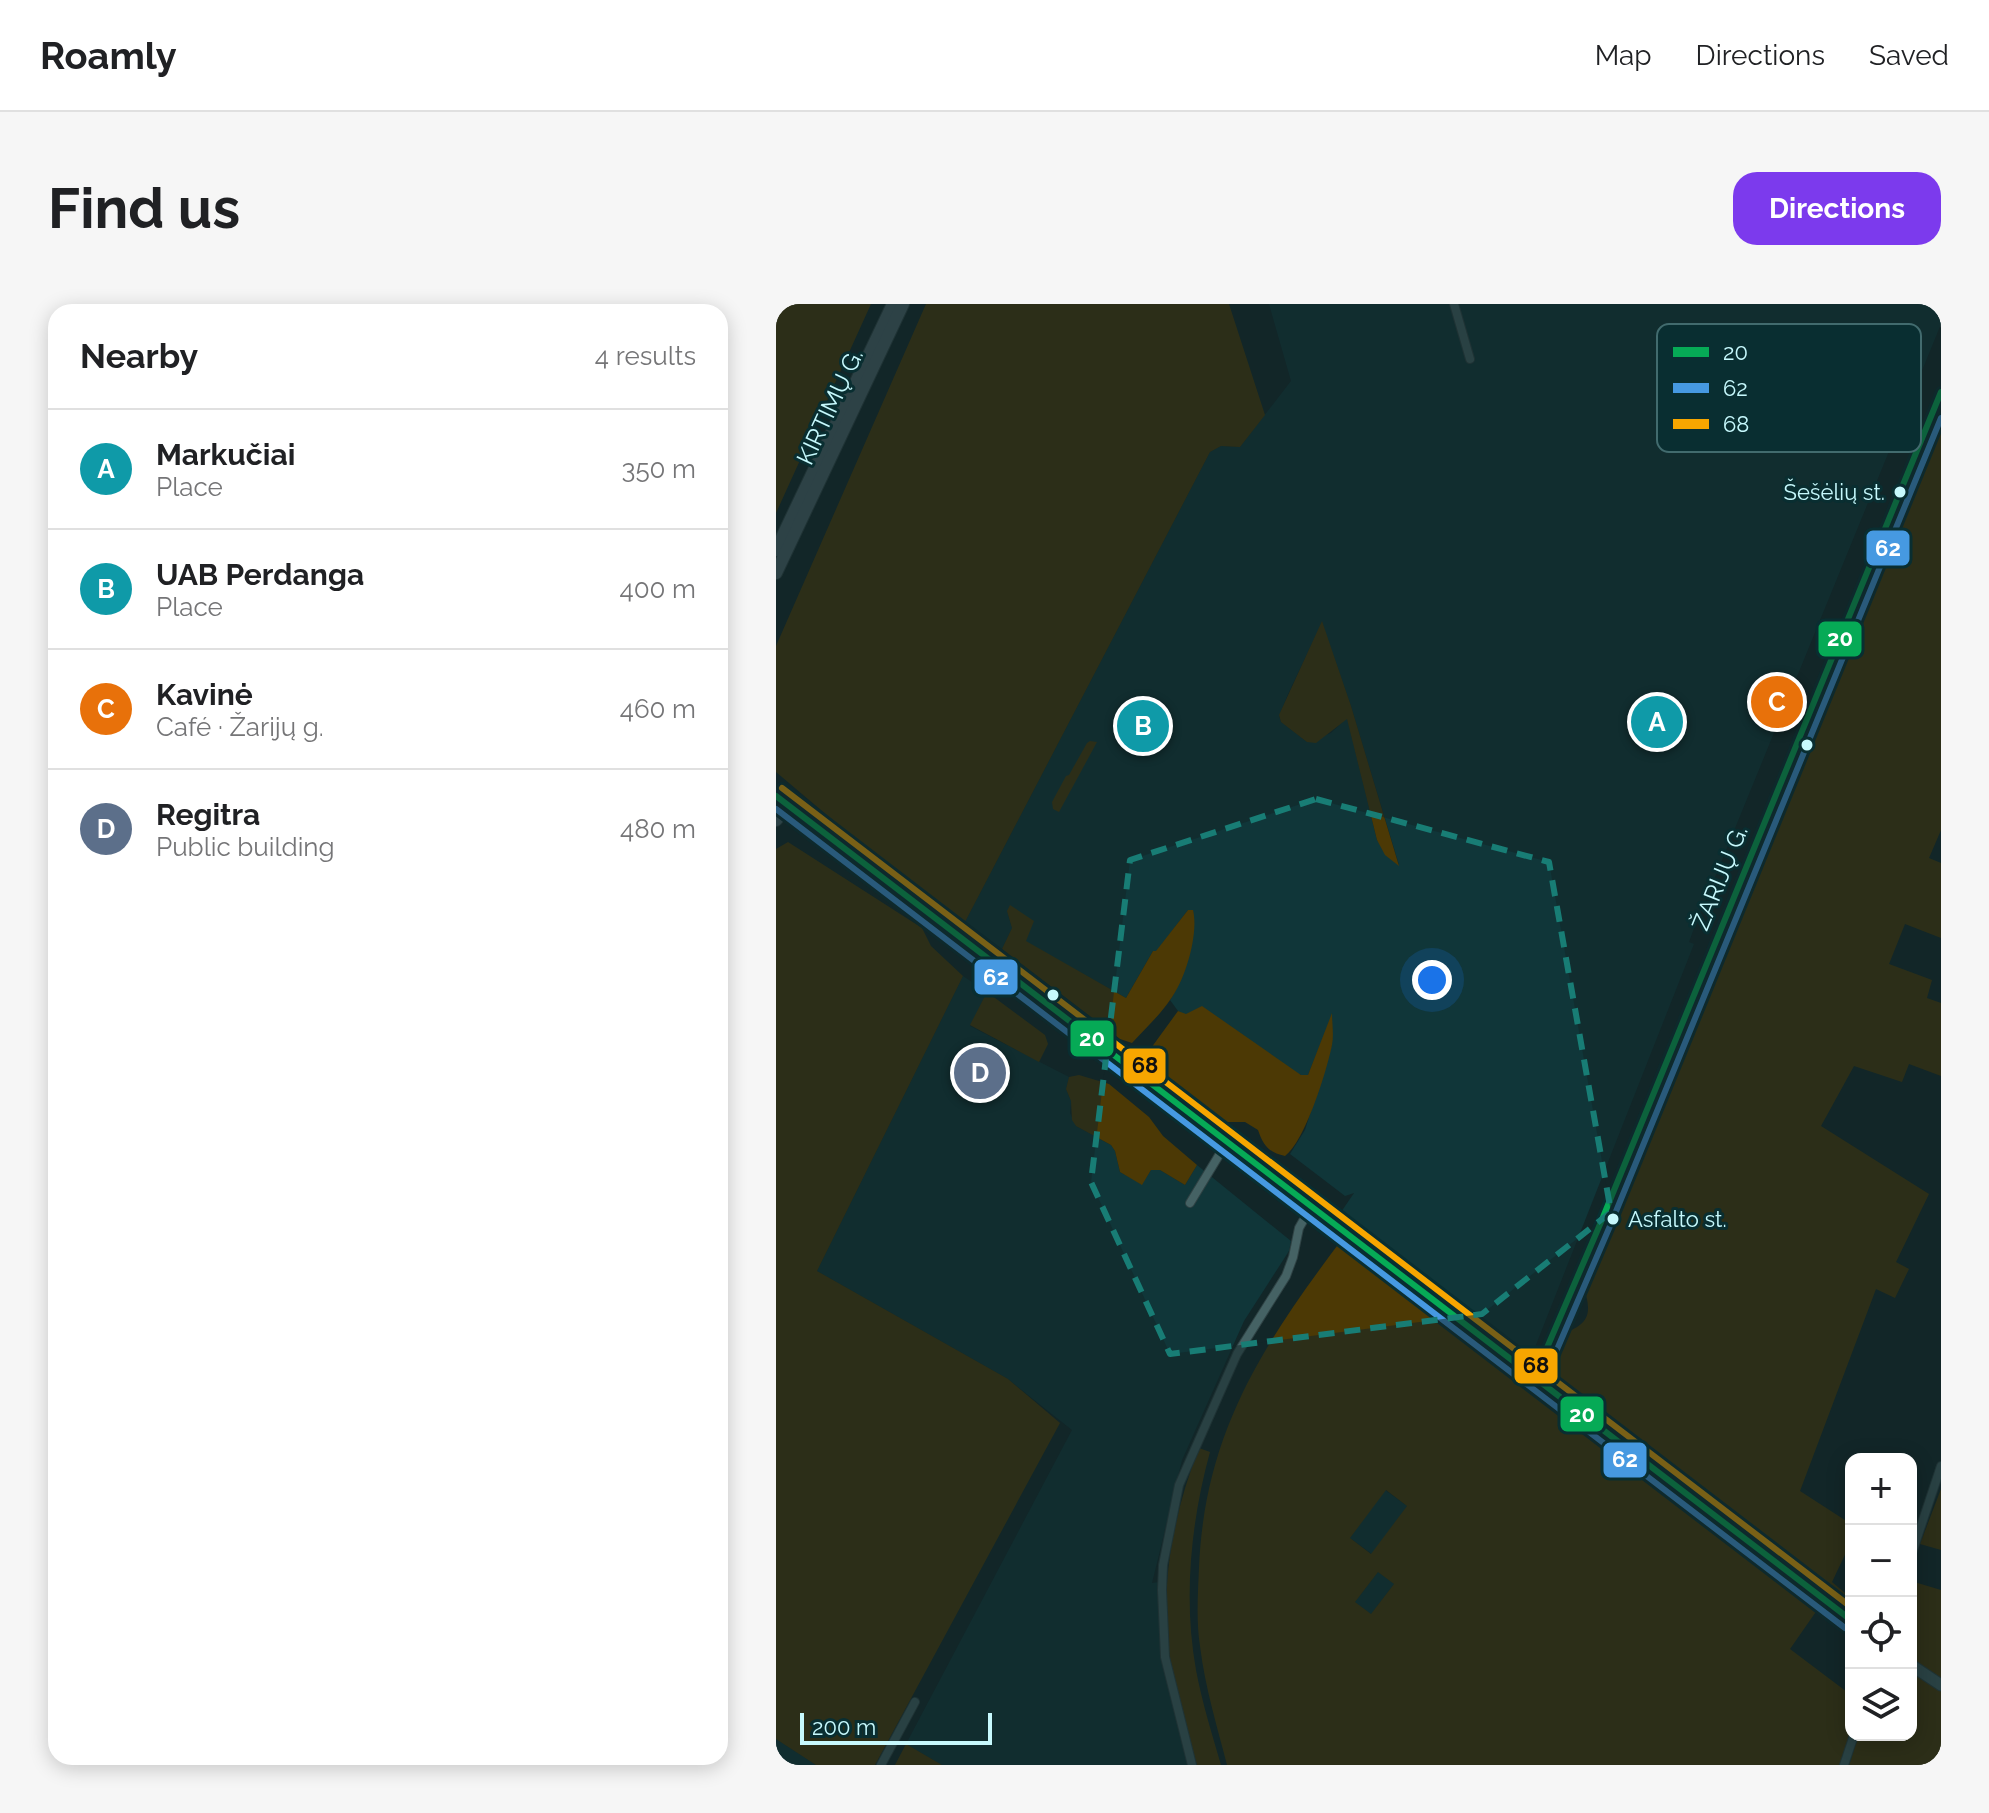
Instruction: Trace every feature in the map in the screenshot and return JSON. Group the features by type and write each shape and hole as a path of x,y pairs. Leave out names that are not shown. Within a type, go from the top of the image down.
{"highway":[{"name":"KIRTIMŲ G.","path":"776,550 893,304"},
{"name":"KIRTIMŲ G.","path":"776,573 903,304"},
{"path":"776,820 788,806"}],"main road":[{"path":"776,796 1845,1615"},
{"path":"1917,1669 1941,1685"}],"street":[{"path":"1454,304 1470,359"},
{"name":"ŽARIJŲ G.","path":"1921,441 1941,392"},
{"name":"ŽARIJŲ G.","path":"1534,1378 1916,452"},
{"path":"1190,1203 1227,1142"},
{"path":"1192,1765 1165,1657 1162,1603 1163,1565 1179,1485 1237,1354 1286,1276 1299,1228 1311,1207"},
{"path":"1917,1538 1941,1466"},
{"path":"881,1765 915,1702"},
{"path":"1844,1765 1852,1741"}],"highlighted area":[{"path":"1316,799 1549,862 1611,1212 1482,1314 1170,1354 1091,1182 1130,860"}],"shaded area":[{"path":"776,304 871,304 776,513"},
{"path":"926,304 1229,304 1265,415 1240,447 1221,446 1210,452 965,922 950,919 776,772 776,646"},
{"path":"1269,304 1941,304 1941,324 1921,373 1921,324 1657,324 1657,452 1889,452 1693,931 1689,942 1694,944 1528,1365 1337,1218 1354,1193 1345,1196 1290,1154 1305,1130 1332,1044 1332,1016 1308,1075 1301,1075 1178,1011 1170,1000 1176,990 1188,910 1156,952 1153,951 1126,998 1025,941 1007,911 1012,928 1002,949 965,922 1210,452 1221,446 1240,447 1291,381","holes":["1322,622 1399,865 1377,840 1347,718 1331,733 1307,742 1281,722 1279,716"]},
{"path":"1941,412 1941,830 1929,858 1941,863 1941,938 1905,924 1889,964 1932,980 1927,998 1941,1003 1941,1076 1909,1064 1902,1082 1854,1066 1821,1126 1929,1194 1896,1262 1909,1269 1895,1298 1876,1289 1800,1491 1845,1520 1845,1555 1832,1582 1845,1593 1845,1606 1823,1593 1551,1383 1548,1370 1562,1334 1579,1325 1587,1315 1583,1284 1789,778 1792,778 1811,739 1815,717 1861,607 1877,588 1881,554"},
{"path":"1322,621 1399,866 1385,855 1377,840 1347,719 1316,743 1307,742 1281,722 1279,715"},
{"path":"1090,741 1097,742 1059,812 1053,809 1052,802"},
{"path":"788,842 922,928 931,946 963,976 817,1271 1008,1379 1060,1423 875,1765 816,1765 776,1739 776,849"},
{"path":"1010,905 1034,921 1026,941 1126,998 1153,951 1188,910 1193,910 1192,944 1176,992 1132,1043 1120,1039 1002,949 1012,928 1007,911"},
{"path":"963,976 987,992 970,1026 1069,1077 1066,1089 1071,1101 1070,1113 1076,1126 1111,1145 1120,1172 1142,1184 1151,1170 1160,1170 1185,1185 1197,1165 1291,1241 1289,1251 1244,1321 1182,1460 1152,1583 1167,1581 1168,1640 1177,1699 1197,1765 942,1765 906,1744 1072,1430 1008,1379 817,1271"},
{"path":"987,992 1045,1035 1048,1044 1039,1062 970,1025"},
{"path":"1202,1006 1301,1075 1308,1075 1332,1013 1332,1045 1320,1087 1300,1136 1285,1156 1271,1150 1258,1130 1245,1122 1217,1122 1184,1089 1155,1067 1146,1055 1178,1011 1186,1014"},
{"path":"1079,1075 1109,1084 1149,1117 1163,1136 1197,1165 1185,1185 1160,1170 1151,1170 1142,1185 1120,1172 1111,1145 1076,1126 1072,1120 1071,1101 1066,1089 1069,1077"},
{"path":"1343,1238 1822,1603 1790,1649 1845,1690 1845,1741 1848,1741 1840,1765 1227,1765 1208,1691 1199,1636 1198,1587 1204,1518 1226,1431 1264,1352","holes":["1386,1490 1407,1506 1371,1554 1350,1538","1378,1572 1394,1584 1371,1614 1355,1602"]},
{"path":"1199,1448 1210,1452 1194,1532 1190,1615 1198,1682 1221,1765 1197,1765 1177,1698 1168,1646 1169,1560 1181,1504"},
{"path":"1941,1489 1941,1550 1920,1544"},
{"path":"1385,1490 1407,1506 1372,1554 1350,1538"},
{"path":"1378,1572 1394,1584 1371,1614 1355,1602"},
{"path":"1917,1583 1941,1590 1941,1678 1917,1662"},
{"path":"1917,1673 1941,1690 1941,1765 1849,1765 1857,1741 1917,1741"},
{"path":"776,1739 816,1765 776,1765"},
{"path":"906,1744 942,1765 895,1765"}],"transit line":[{"name":"20","path":"1921,441 1941,392"},
{"name":"62","path":"1543,1382 1941,418"},
{"name":"20","path":"1534,1378 1916,452"},
{"name":"68","path":"782,788 1845,1602"},
{"name":"20","path":"776,796 1845,1615"},
{"name":"62","path":"776,809 1845,1628"}],"place":[{"name":"Šešėlių st.","path":"1900,492"},
{"name":"Kavinė","path":"1777,702"},
{"name":"Markučiai","path":"1657,722"},
{"name":"UAB Perdanga","path":"1143,726"},
{"name":"Regitra","path":"980,1073"},
{"name":"Asfalto st.","path":"1613,1219"}]}
